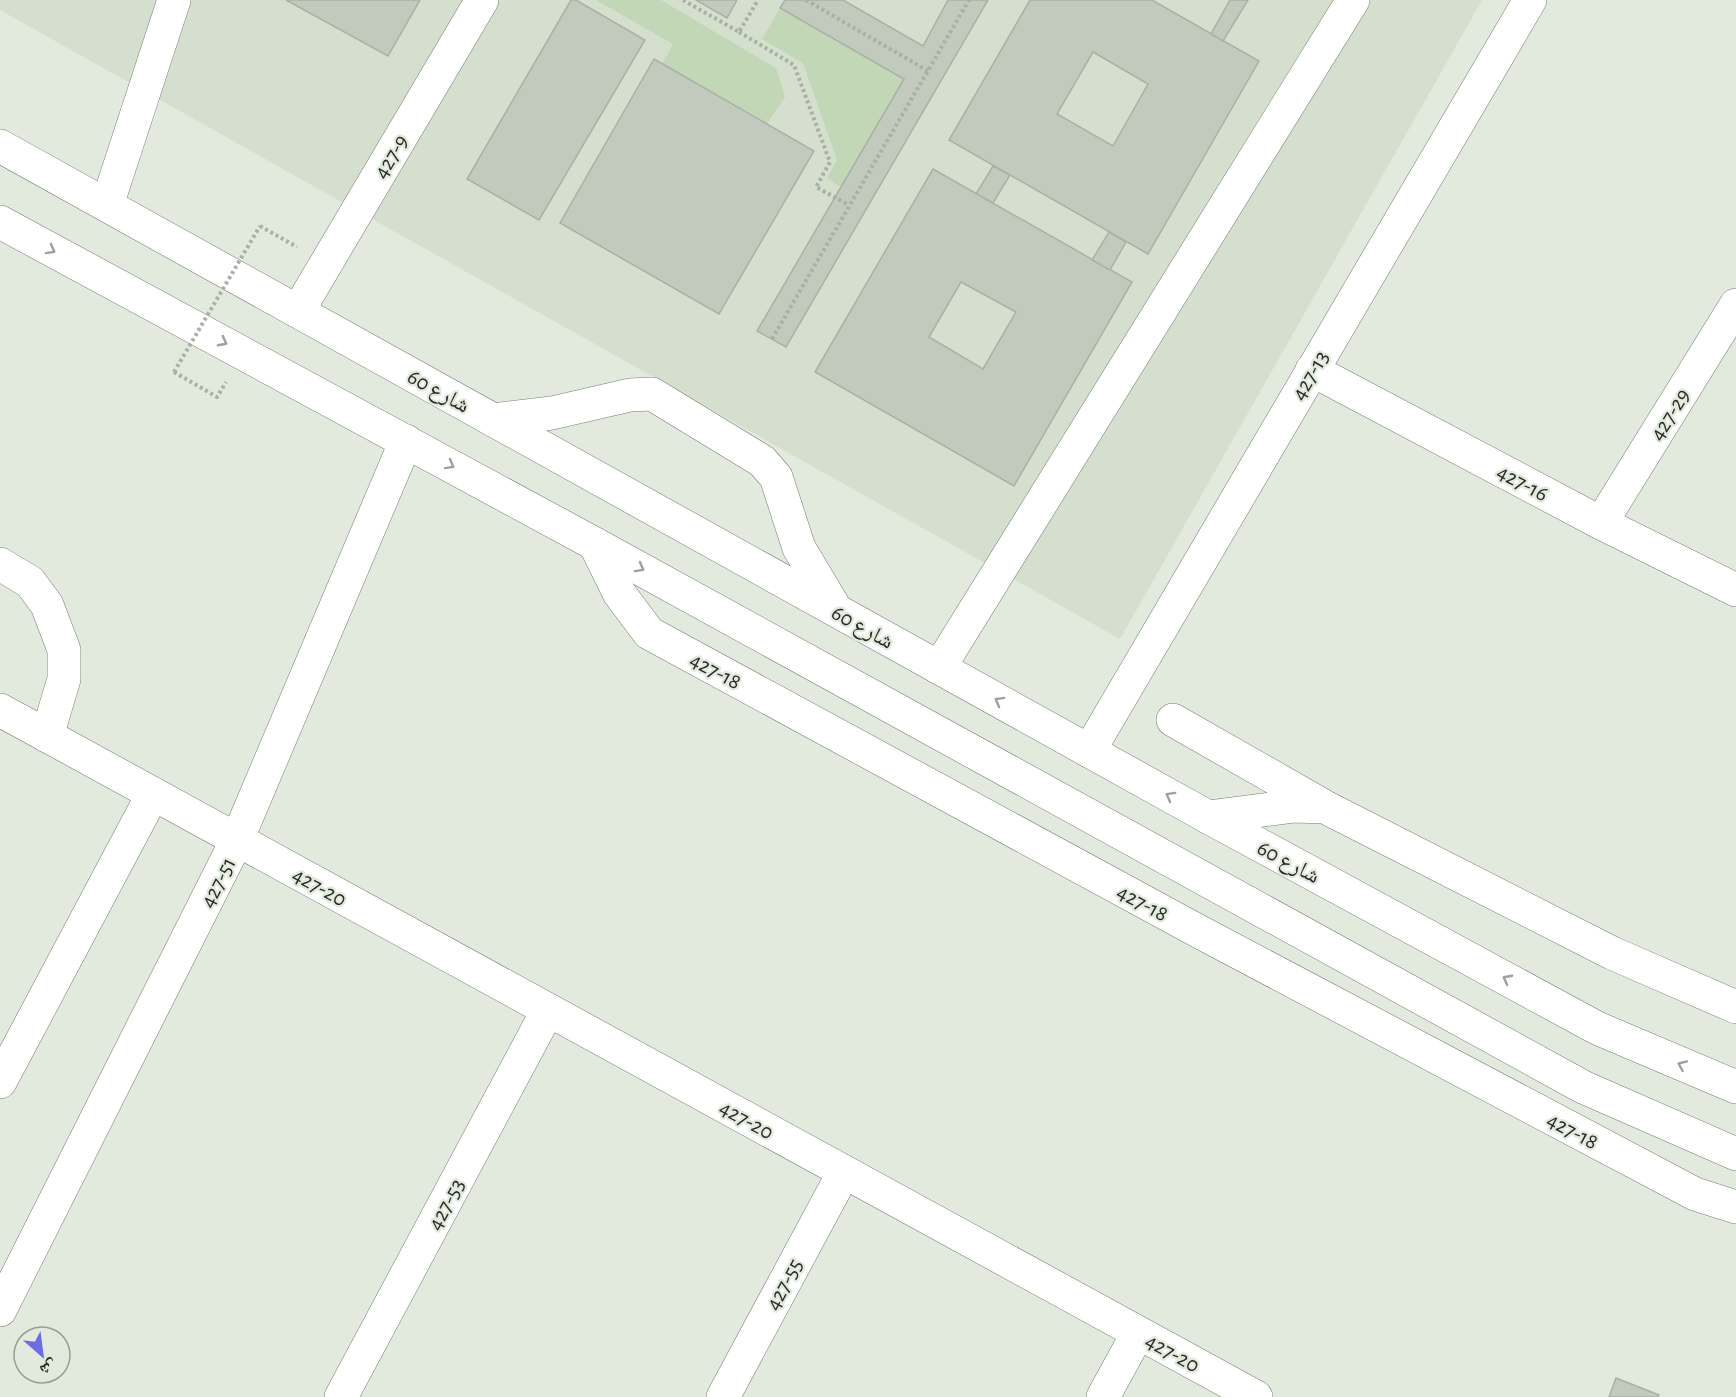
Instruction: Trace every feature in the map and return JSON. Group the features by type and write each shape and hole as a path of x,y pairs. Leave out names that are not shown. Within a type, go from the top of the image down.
{"street":[{"path":"107,205 174,0"},
{"name":"427-9","path":"297,311 482,0"},
{"path":"939,668 1353,0"},
{"name":"427-13","path":"1089,751 1530,0"},
{"name":"شارع 60","path":"0,146 1208,817 1597,1028 1736,1088"},
{"path":"0,222 595,544 1583,1087 1736,1154"},
{"name":"427-29","path":"1601,523 1736,305"},
{"name":"427-16","path":"1312,370 1601,523 1736,590"},
{"path":"493,420 552,413 630,395 652,394 762,461 776,477 799,548 837,611"},
{"name":"427-51","path":"0,1310 237,840 406,441"},
{"name":"427-18","path":"595,544 619,593 649,633 1187,926 1673,1183 1695,1194 1736,1207"},
{"path":"0,564 30,582 46,605 64,650 64,679 47,736"},
{"name":"427-20","path":"0,710 1256,1397"},
{"path":"1173,720 1325,807 1612,953 1736,1007"},
{"path":"0,1082 153,794"},
{"path":"1208,817 1295,806 1325,807"},
{"name":"427-53","path":"341,1397 548,1010"},
{"name":"427-55","path":"723,1397 844,1172"},
{"path":"1103,1397 1138,1333"}],"path":[{"path":"683,0 794,65 830,162 816,187 849,206"},
{"path":"739,32 758,0"},
{"path":"806,0 928,70"},
{"path":"772,339 969,0"},
{"path":"218,397 174,372 260,226 298,248"}],"shaded area":[{"path":"0,0 1482,0 1120,639 0,10"}],"green space":[{"path":"596,0 661,0 776,68 785,97 767,124 662,64 673,44"},
{"path":"780,8 904,79 841,187 827,178 837,160 803,63 762,39"}],"building":[{"path":"286,0 420,0 388,56"},
{"path":"571,0 576,0 645,40 539,220 467,179"},
{"path":"696,0 737,0 727,18"},
{"path":"785,0 843,0 923,46 948,0 988,0 786,347 757,331 904,79 780,8"},
{"path":"1030,0 1152,0 1259,61 1148,254 949,140","holes":["1093,52 1148,84 1113,146 1057,114"]},
{"path":"1230,0 1248,0 1223,41 1211,34"},
{"path":"654,59 814,151 719,314 560,223"},
{"path":"993,166 1010,175 993,203 976,194"},
{"path":"933,169 1132,282 1014,486 815,372","holes":["961,282 1016,312 983,369 929,337"]},
{"path":"1109,232 1126,242 1110,270 1092,260"},
{"path":"1616,1378 1659,1395 1658,1397 1609,1397"}]}
